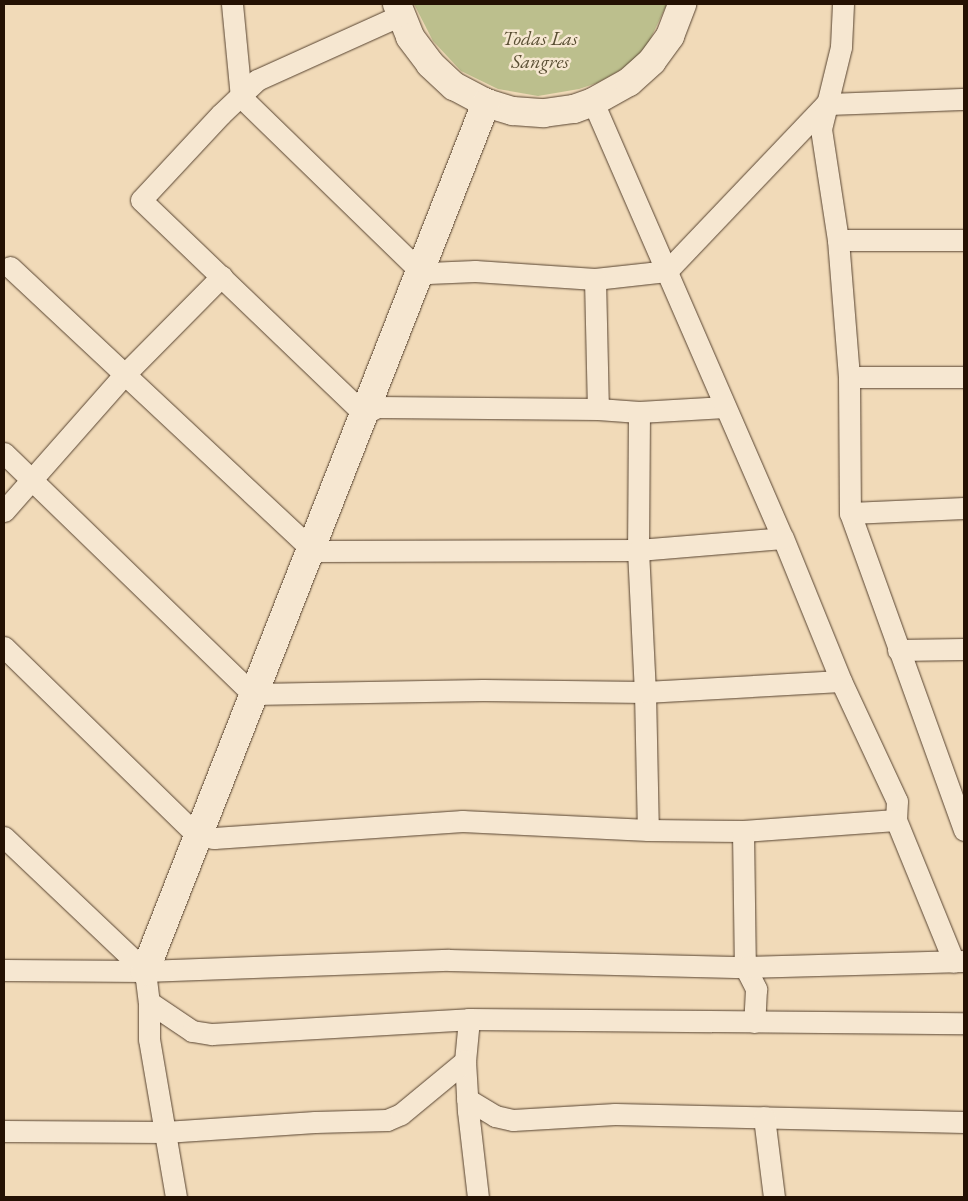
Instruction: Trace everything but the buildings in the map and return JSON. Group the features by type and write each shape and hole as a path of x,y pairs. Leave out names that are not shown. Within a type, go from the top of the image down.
{"street":[{"path":"232,4 241,97 420,271 475,271 595,279 667,271 826,104 964,98"},
{"path":"364,414 141,200 221,114 257,80 399,9 410,37 430,64 454,86 486,104 513,111 544,113 574,109 593,102 630,82 652,61 670,36 682,4"},
{"path":"843,4 841,47 821,129 838,240 850,377 850,513 898,650 957,793 964,830"},
{"path":"4,970 144,971 449,960 745,967 959,961 896,820 897,801 841,681 783,538 593,102"},
{"path":"176,1197 149,1040 150,1002 144,971 486,104"},
{"path":"838,240 964,240"},
{"path":"10,267 311,549 318,551 638,550 783,538"},
{"path":"4,511 124,375 222,276"},
{"path":"595,279 598,409"},
{"path":"850,377 964,377"},
{"path":"364,414 377,407 598,409 639,412 725,407"},
{"path":"639,412 638,550 646,692 648,830"},
{"path":"4,454 254,694 483,690 646,692 841,681"},
{"path":"850,513 964,508"},
{"path":"4,648 198,836 214,838 462,821 648,830 743,831 896,820"},
{"path":"898,650 964,649"},
{"path":"743,831 745,967 756,989 754,1022"},
{"path":"4,837 144,971"},
{"path":"150,1002 192,1031 212,1034 469,1019 964,1023"},
{"path":"469,1019 465,1061 467,1099 478,1197"},
{"path":"4,1132 165,1132 315,1122 386,1120 401,1114 465,1061"},
{"path":"467,1099 495,1116 513,1120 615,1114 964,1122"},
{"path":"764,1117 774,1197"}],"green space":[{"name":"Todas Las Sangres","path":"414,4 667,4 649,42 633,61 597,83 579,89 538,96 498,89 461,71 433,41"}]}
